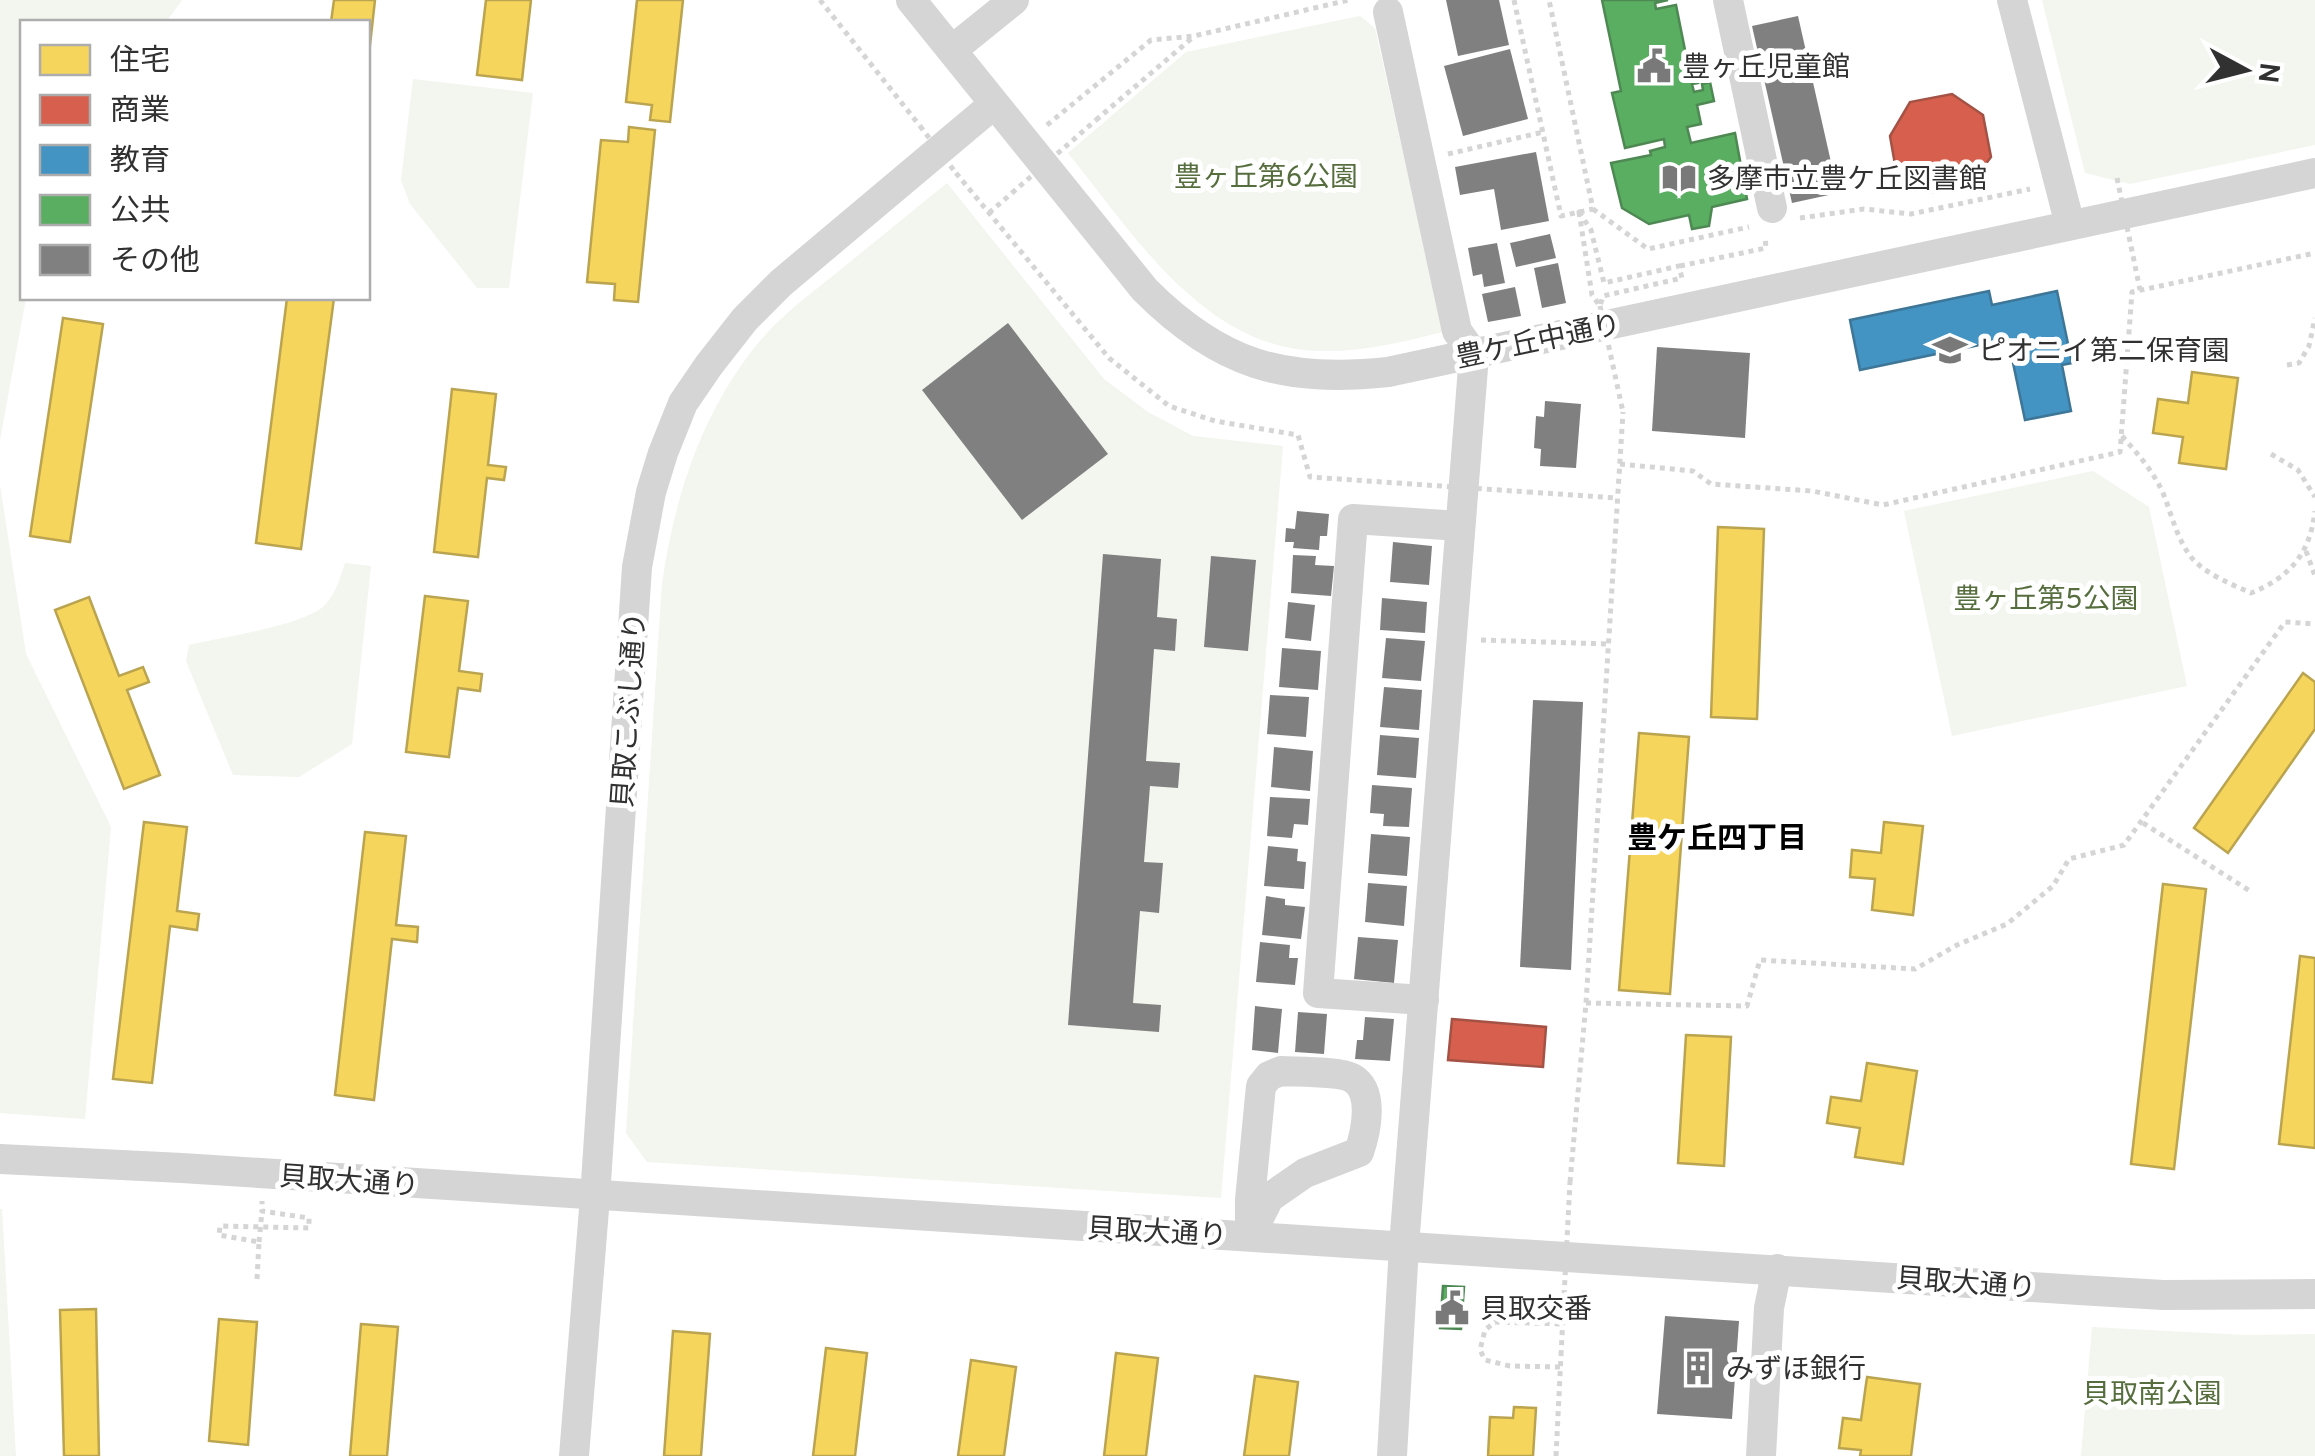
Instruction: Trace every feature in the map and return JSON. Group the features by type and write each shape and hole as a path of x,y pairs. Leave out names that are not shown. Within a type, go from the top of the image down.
{"street":[{"name":"豊ケ丘中通り","path":"911,0 1145,290 1172,317 1200,338 1259,365 1306,376 1388,372 1474,355 2315,173"},
{"path":"952,50 1014,0"},
{"path":"1728,0 1785,214"},
{"path":"2012,0 2070,225"},
{"path":"1388,12 1457,332 1474,355 1404,1246 1392,1456"},
{"name":"貝取こぶし通り","path":"574,1456 596,1197 637,567 651,492 663,453 684,403 744,320 781,283 994,104"},
{"path":"1424,1000 1318,993 1353,519 1460,526"},
{"path":"1281,1071 1350,1077 1360,1086 1366,1103 1364,1138 1358,1152 1305,1174 1269,1198 1250,1236 1262,1086 1269,1076 1281,1071"},
{"name":"貝取大通り","path":"0,1159 2163,1295 2315,1294"},
{"path":"1762,1456 1769,1308 1777,1269"}],"path":[{"path":"820,0 988,213 1109,358 1170,406 1215,421 1298,436 1310,477 1617,498"},
{"path":"1039,131 1151,40 1194,36 1349,0"},
{"path":"1514,0 1561,216 1593,209"},
{"path":"1549,0 1593,209 1648,249 1764,224 1766,248 1604,283 1591,230 1579,212"},
{"path":"988,213 1194,36"},
{"path":"1420,161 1542,132"},
{"path":"2117,178 2140,290"},
{"path":"1785,214 1864,209 1910,214 2038,187"},
{"path":"1579,212 1592,294"},
{"path":"1620,464 1693,471 1712,484 1812,491 1883,505 2120,452 2132,292 2315,253"},
{"path":"1556,1456 1570,1182 1586,1004 1623,412 1600,306 1603,296 1682,278 1679,266"},
{"path":"2287,366 2299,363 2310,346 2315,318"},
{"path":"2122,436 2145,461 2164,495 2172,526 2193,560 2225,582 2251,593 2273,584 2291,570 2306,551 2315,512"},
{"path":"2271,454 2298,470 2315,497"},
{"path":"2306,551 2315,576"},
{"path":"1586,1004 1748,1006 1760,960 1915,969 2006,924 2052,886 2069,858 2124,845 2285,622 2315,624"},
{"path":"1452,639 1608,644"},
{"path":"2143,823 2250,891"},
{"path":"257,1279 262,1201"},
{"path":"259,1242 219,1235 220,1226 309,1228 309,1218 262,1211"},
{"path":"1560,1367 1510,1366 1485,1360 1480,1350 1485,1330 1495,1322 1563,1324"}],"green space":[{"path":"0,0 182,0 167,20 20,20 20,300 26,300 0,440"},
{"path":"2042,0 2315,0 2315,145 2130,184 2085,173"},
{"name":"豊ヶ丘第6公園","path":"1360,16 1375,28 1443,332 1352,350 1321,351 1279,345 1241,331 1175,282 1118,218 1068,153 1186,52"},
{"path":"413,79 533,93 509,288 477,288 410,204 401,180"},
{"path":"947,183 1104,379 1148,412 1193,436 1283,446 1221,1198 647,1162 626,1133 662,584 674,522 692,462 717,405 770,330"},
{"name":"豊ヶ丘第5公園","path":"2093,471 2149,507 2187,686 1952,736 1904,511"},
{"path":"0,485 26,654 111,827 85,1119 0,1113"},
{"path":"345,563 371,566 352,744 299,777 233,775 186,661 189,645 282,625 315,612 332,595"},
{"path":"2,1209 16,1456 0,1456"},
{"name":"貝取南公園","path":"2092,1327 2244,1335 2315,1334 2315,1456 2081,1456"}],"building: 住宅":[{"path":"334,0 375,0 370,45 370,20 331,20"},
{"path":"486,0 531,0 522,80 477,75"},
{"path":"637,0 683,0 670,122 650,120 652,105 626,102"},
{"path":"629,127 655,130 638,302 614,300 615,284 587,282 601,140 628,142"},
{"path":"287,300 334,300 301,549 256,543"},
{"path":"63,318 103,324 70,542 30,536"},
{"path":"2192,372 2238,378 2226,469 2179,463 2183,437 2153,433 2158,399 2188,403"},
{"path":"452,389 496,394 488,465 506,467 504,480 487,478 478,557 434,552"},
{"path":"1718,527 1764,529 1757,719 1711,717"},
{"path":"425,596 468,601 459,671 482,674 480,691 458,688 449,757 406,752"},
{"path":"89,597 119,676 143,667 149,682 127,690 160,775 124,789 55,610"},
{"path":"2303,673 2315,682 2315,729 2228,853 2194,828"},
{"path":"1639,733 1689,737 1670,994 1619,990"},
{"path":"144,822 187,827 177,911 199,914 197,930 170,926 152,1083 113,1079"},
{"path":"1884,822 1923,826 1913,915 1872,910 1875,879 1850,877 1852,850 1881,853"},
{"path":"365,832 406,836 396,925 418,927 417,942 392,939 374,1100 335,1095"},
{"path":"2163,884 2206,889 2174,1169 2131,1164"},
{"path":"2300,956 2315,958 2315,1148 2279,1144"},
{"path":"1686,1035 1731,1037 1724,1166 1678,1163"},
{"path":"1867,1063 1917,1071 1903,1164 1855,1157 1860,1128 1827,1123 1831,1097 1861,1101"},
{"path":"96,1309 99,1456 64,1456 60,1310"},
{"path":"219,1319 257,1322 248,1445 209,1441"},
{"path":"361,1324 398,1327 387,1456 350,1456"},
{"path":"673,1331 710,1334 701,1456 664,1456"},
{"path":"826,1348 867,1353 855,1456 813,1456"},
{"path":"1116,1353 1158,1358 1146,1456 1104,1456"},
{"path":"971,1360 1016,1367 1004,1456 958,1456"},
{"path":"1255,1376 1298,1382 1289,1456 1244,1456"},
{"path":"1867,1377 1920,1384 1911,1456 1860,1456 1861,1450 1839,1448 1843,1418 1861,1420"},
{"path":"1514,1407 1536,1408 1533,1456 1488,1456 1490,1417 1513,1418"}],"building: 商業":[{"path":"1952,94 1983,115 1991,157 1969,186 1929,193 1897,176 1890,136 1910,102"},
{"path":"1452,1019 1546,1027 1543,1067 1448,1060"}],"building: 教育":[{"path":"1989,291 1992,305 2057,291 2072,363 2062,365 2071,411 2025,420 2008,339 1860,370 1850,320"}],"building: 公共":[{"path":"1602,0 1668,0 1655,3 1656,9 1676,5 1686,55 1691,54 1698,83 1692,84 1694,92 1703,90 1702,84 1710,82 1714,101 1697,105 1701,124 1687,127 1691,143 1735,133 1747,199 1712,207 1709,226 1692,229 1689,215 1649,224 1622,208 1611,163 1651,155 1650,151 1665,147 1664,139 1625,148 1612,93 1621,91"},
{"name":"貝取交番","path":"1443,1286 1464,1287 1461,1329 1440,1328"}],"building: その他":[{"path":"1446,0 1499,0 1509,45 1458,56"},
{"path":"1798,16 1838,193 1792,203 1752,26"},
{"path":"1510,49 1528,119 1463,136 1444,66"},
{"path":"1536,152 1549,221 1501,230 1494,189 1460,195 1455,167"},
{"path":"1550,234 1556,258 1516,267 1510,243"},
{"path":"1497,243 1505,283 1484,287 1482,274 1473,276 1468,248"},
{"path":"1558,263 1566,303 1542,308 1534,268"},
{"path":"1515,287 1521,316 1488,322 1482,294"},
{"path":"1008,323 1108,454 1022,520 922,390"},
{"path":"1657,347 1750,353 1745,438 1652,431"},
{"path":"1545,401 1581,404 1576,468 1540,466 1541,449 1534,448 1536,416 1544,417"},
{"path":"1297,511 1329,514 1327,536 1320,536 1319,550 1293,548 1294,542 1285,542 1286,528 1295,529"},
{"path":"1393,542 1432,546 1429,585 1390,582"},
{"path":"1103,554 1161,559 1157,617 1177,619 1175,651 1154,649 1146,761 1180,763 1178,788 1150,786 1144,862 1163,863 1159,913 1140,911 1133,1003 1161,1005 1159,1032 1068,1025"},
{"path":"1293,555 1316,556 1315,565 1334,566 1331,596 1291,593"},
{"path":"1211,556 1256,560 1248,651 1204,647"},
{"path":"1382,598 1427,602 1425,633 1380,630"},
{"path":"1288,602 1315,605 1311,641 1285,638"},
{"path":"1386,638 1425,641 1421,681 1382,678"},
{"path":"1282,648 1321,651 1318,690 1279,687"},
{"path":"1384,687 1422,690 1419,730 1380,727"},
{"path":"1270,695 1309,697 1306,737 1267,734"},
{"path":"1533,700 1583,702 1571,970 1520,967"},
{"path":"1380,735 1419,738 1416,778 1377,775"},
{"path":"1274,747 1313,751 1310,791 1271,787"},
{"path":"1372,785 1412,788 1409,827 1383,826 1384,814 1370,813"},
{"path":"1270,797 1310,799 1308,825 1294,824 1292,838 1267,836"},
{"path":"1371,834 1410,837 1407,876 1368,873"},
{"path":"1268,846 1298,849 1297,861 1306,862 1304,889 1264,886"},
{"path":"1368,883 1407,886 1404,926 1365,922"},
{"path":"1266,896 1285,899 1285,905 1305,907 1301,939 1262,935"},
{"path":"1358,937 1398,940 1394,983 1354,979"},
{"path":"1260,942 1290,945 1289,958 1298,958 1295,985 1256,982"},
{"path":"1255,1006 1282,1009 1278,1053 1252,1050"},
{"path":"1298,1012 1327,1014 1324,1054 1295,1052"},
{"path":"1365,1017 1394,1019 1390,1061 1355,1059 1357,1040 1363,1040"},
{"name":"みずほ銀行","path":"1665,1316 1739,1321 1732,1419 1657,1414"}],"place":[{"name":"豊ヶ丘児童館","path":"1654,66"},
{"name":"多摩市立豊ケ丘図書館","path":"1679,178"},
{"name":"ピオニイ第二保育園","path":"1950,350"},
{"name":"貝取交番","path":"1452,1308"},
{"name":"みずほ銀行","path":"1698,1368"}],"district":[{"name":"豊ケ丘四丁目","path":"1717,838"}]}
